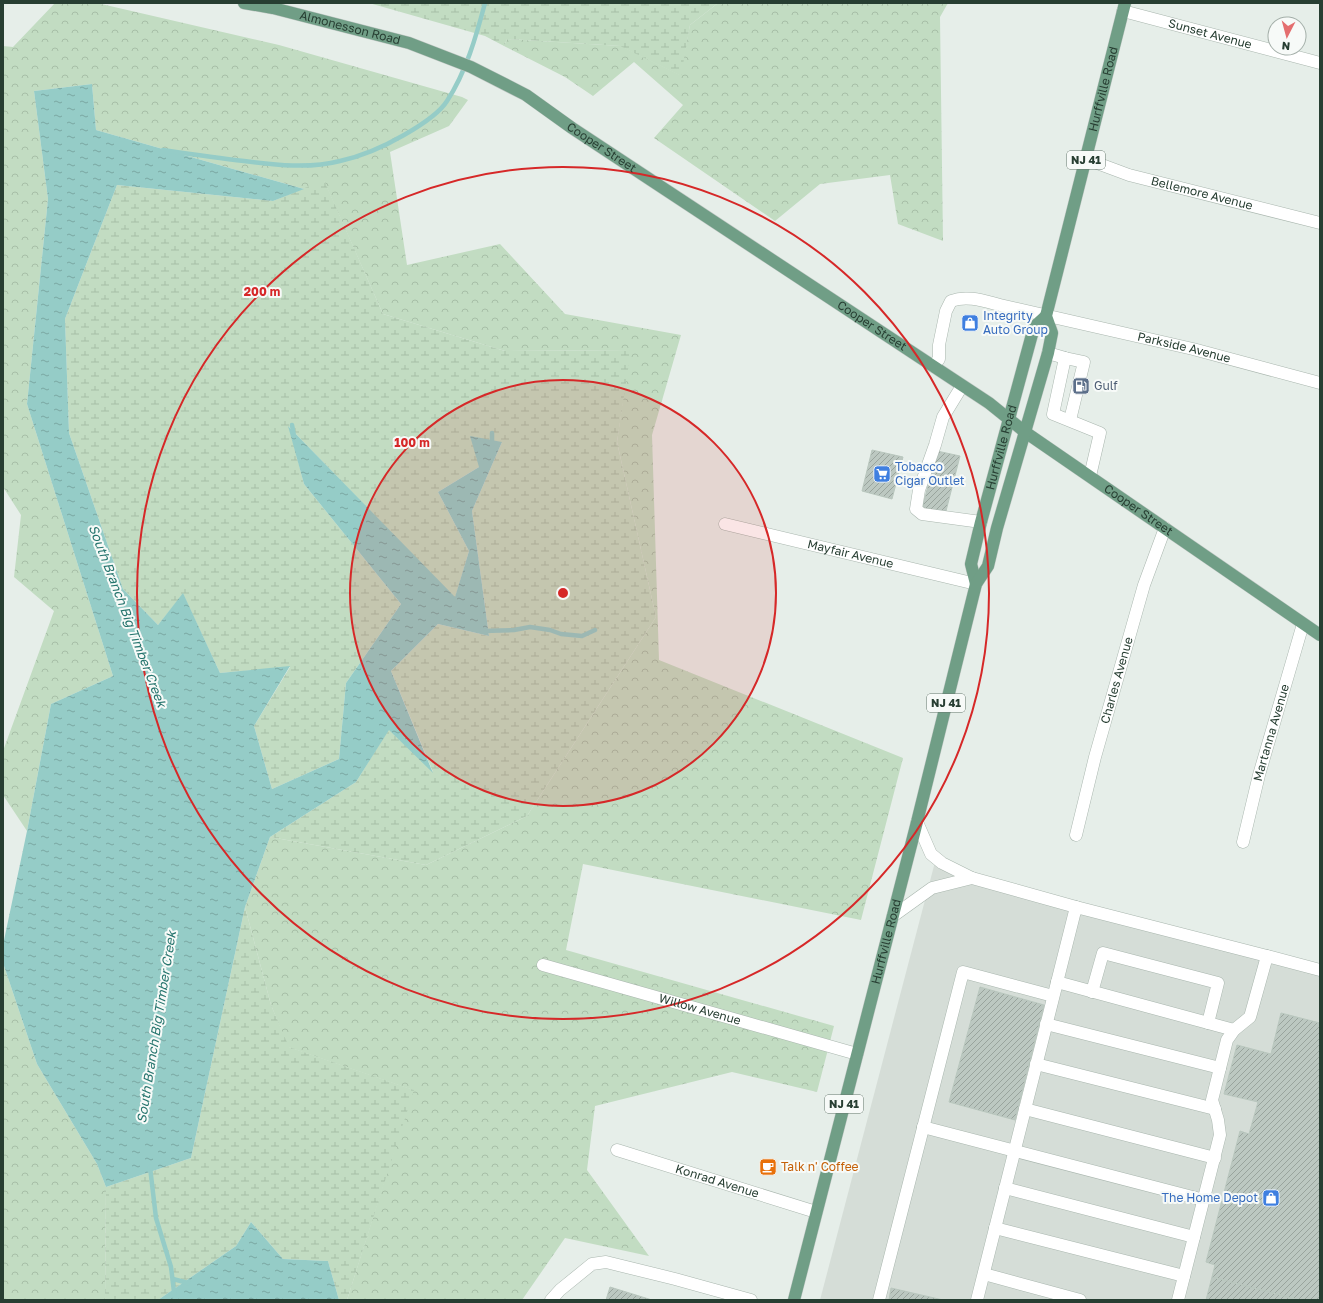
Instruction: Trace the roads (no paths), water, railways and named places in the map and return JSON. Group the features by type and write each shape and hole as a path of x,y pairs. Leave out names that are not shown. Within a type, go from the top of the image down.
{"main road":[{"name":"Almonesson Road","path":"244,3 273,8 409,43"},
{"name":"Hurffville Road","path":"976,584 971,564 980,522 1034,327 1046,316 1124,7"},
{"name":"Cooper Street","path":"409,43 471,67 526,95 572,128 933,366 1025,432 1320,635"},
{"name":"Hurffville Road","path":"794,1300 917,822 976,584 988,566 1048,353 1052,333 1046,316"}],"street":[{"name":"Sunset Avenue","path":"1124,7 1320,64"},
{"name":"Bellemore Avenue","path":"1086,159 1129,175 1320,223"},
{"name":"Parkside Avenue","path":"933,366 939,359 939,345 946,311 951,300 958,298 973,299 1193,349 1320,383"},
{"path":"1048,353 1084,362 1070,420"},
{"path":"1066,358 1053,414 1100,433 1090,476"},
{"path":"962,386 943,417 919,490 916,509 922,514 980,522"},
{"name":"Mayfair Avenue","path":"725,524 976,584"},
{"name":"Charles Avenue","path":"1076,835 1095,757 1142,593 1165,528"},
{"name":"Martanna Avenue","path":"1242,842 1259,775 1303,624"},
{"path":"917,822 931,854 942,863 972,878 1076,907 1320,970"},
{"path":"893,916 932,888 972,878"},
{"path":"977,1300 1076,907"},
{"path":"1092,992 1103,952 1218,983 1208,1023"},
{"path":"1178,1300 1220,1135 1218,1120 1212,1100 1227,1040 1234,1030 1250,1016 1267,956"},
{"name":"Willow Avenue","path":"543,965 857,1054"},
{"path":"879,1300 963,972 1053,996"},
{"path":"1057,982 1234,1030"},
{"path":"1046,1024 1220,1068"},
{"path":"1036,1064 1215,1109"},
{"path":"1025,1110 1215,1158"},
{"path":"923,1127 1204,1200"},
{"name":"Konrad Avenue","path":"617,1150 816,1212"},
{"path":"1006,1188 1194,1237"},
{"path":"995,1228 1184,1276"},
{"path":"551,1300 560,1290 592,1264 606,1262 675,1279 747,1300"},
{"path":"984,1274 1080,1300"}],"water":[{"path":"92,84 96,130 304,189 273,201 117,185 65,319 69,433 123,589 158,625 183,593 220,673 290,666 254,726 272,789 339,759 346,683 401,604 304,484 288,426 455,597 469,551 438,492 479,467 470,436 502,442 472,511 489,636 438,624 391,671 433,773 389,730 356,782 270,837 245,907 191,1158 106,1187 97,1164 37,1064 3,963 3,945 27,831 51,704 113,676 27,404 48,199 34,91"},
{"path":"251,1222 283,1259 328,1261 339,1300 158,1300 236,1246"}],"waterway":[{"name":"South Branch Big Timber Creek","path":"163,150 268,164 304,166 340,161 381,147 422,124 439,111 447,101 465,66 485,3"},
{"path":"292,425 294,436"},
{"path":"492,433 492,445"},
{"path":"483,631 514,630 530,627 550,630 561,634 582,636 595,630"},
{"name":"South Branch Big Timber Creek","path":"150,1167 156,1218 171,1267 175,1300"},
{"name":"South Branch Big Timber Creek","path":"173,1279 188,1283"}],"place":[{"name":"Integrity Auto Group","path":"970,323"},
{"name":"Gulf","path":"1081,386"},
{"name":"Tobacco Cigar Outlet","path":"882,474"},
{"name":"Talk n' Coffee","path":"768,1167"},
{"name":"The Home Depot","path":"1271,1198"}]}
